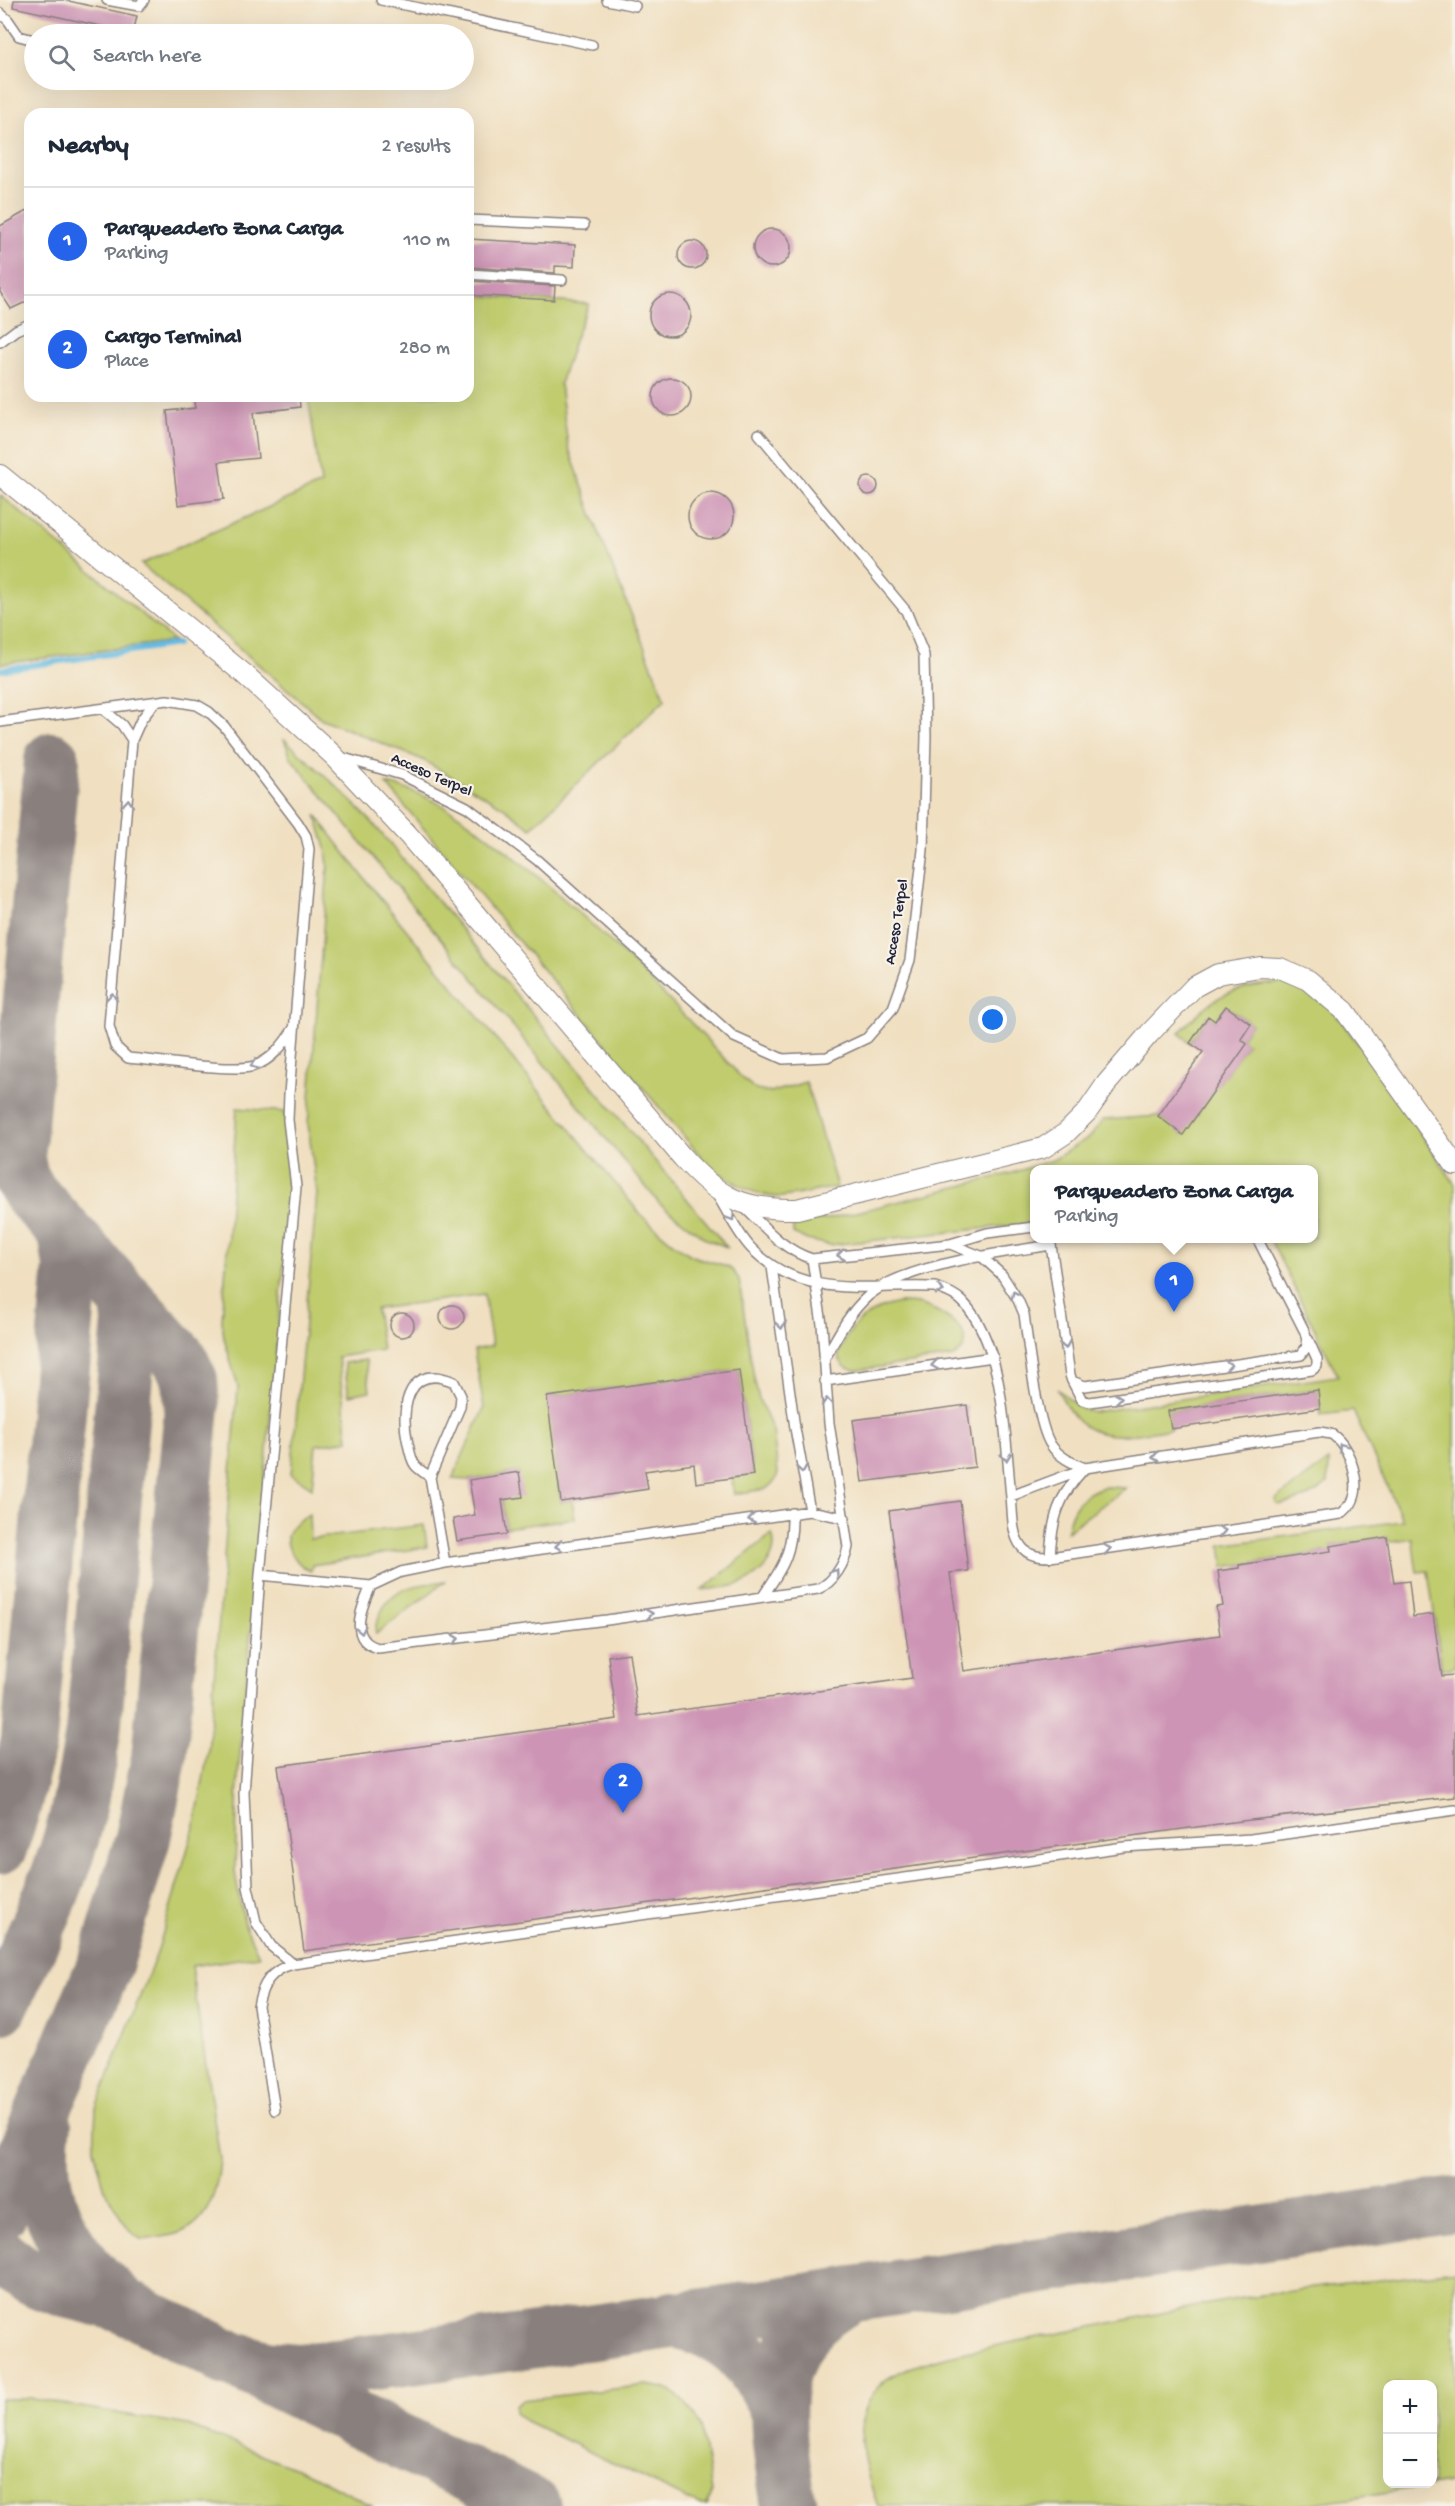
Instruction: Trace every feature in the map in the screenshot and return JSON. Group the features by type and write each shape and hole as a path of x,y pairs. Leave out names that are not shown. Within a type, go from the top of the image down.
{"street":[{"path":"0,475 243,673 333,755 410,837 682,1158 712,1188 740,1202 756,1208 797,1209 1043,1148 1066,1132 1087,1112 1107,1083 1194,987 1218,974 1260,967 1280,968 1308,980 1345,1011 1455,1165"}],"lane":[{"path":"107,0 139,6 144,0"},
{"path":"384,0 592,45"},
{"path":"607,0 635,6"},
{"path":"0,13 19,36 24,37"},
{"path":"474,220 584,225"},
{"path":"474,274 562,280"},
{"path":"0,342 24,327"},
{"name":"Acceso Terpel","path":"333,755 402,775 467,807 537,860 734,1037 783,1059 827,1057 867,1038 893,1008 910,960 923,850 926,736 924,655 906,611 759,434"},
{"path":"0,722 155,702 183,701 197,705 209,712 230,734 298,822 306,836 309,864 288,1120 296,1187 260,1575 244,1793 248,1887 256,1923 271,1946 293,1964"},
{"path":"155,702 141,720 132,740 109,1026 115,1046 128,1058 242,1069 262,1063 275,1053 295,1026"},
{"path":"103,709 122,725 132,740"},
{"path":"712,1188 750,1247 772,1267 799,1280 816,1285 840,1287 935,1287 963,1301 980,1325 997,1374 1014,1526 1021,1547 1038,1557 1341,1514 1351,1504 1356,1481 1351,1461 1343,1446 1332,1434 1319,1432 1085,1468 1011,1496"},
{"path":"740,1202 781,1244 799,1255 812,1259 950,1244 987,1233 1030,1228"},
{"path":"824,1360 845,1321 868,1296 882,1286 902,1276 981,1256 1046,1243"},
{"path":"1051,1243 1072,1381 1082,1400 1090,1402 1312,1370 1317,1366 1317,1359 1305,1332 1259,1243"},
{"path":"950,1244 981,1256 1002,1275 1018,1300 1024,1314 1041,1414 1050,1444 1059,1455 1085,1468"},
{"path":"371,1586 359,1611 359,1622 363,1640 370,1646 378,1648 607,1620 818,1589 826,1585 846,1557 848,1547 829,1423 812,1259"},
{"path":"772,1267 795,1428 810,1511"},
{"path":"1072,1381 1085,1386 1301,1355 1308,1345 1305,1332"},
{"path":"825,1380 993,1357"},
{"path":"429,1477 415,1465 410,1454 404,1413 409,1392 416,1384 438,1378 454,1382 461,1396 460,1407 429,1477 445,1563"},
{"path":"1050,1557 1051,1534 1057,1508 1066,1489 1085,1468"},
{"path":"260,1575 371,1586 401,1572 445,1563 792,1513 810,1511 844,1518"},
{"path":"763,1596 786,1561 792,1543 792,1513"},
{"path":"275,2110 258,2006 261,1991 269,1977 281,1967 1124,1847 1251,1839 1455,1810"}],"green space":[{"path":"474,295 589,304 560,384 568,446 597,528 665,699 531,828 503,807 423,760 322,719 141,564 321,484 309,402 474,402"},
{"path":"0,495 174,641 0,664"},
{"path":"284,739 371,821 727,1247 706,1239 660,1204 291,758"},
{"path":"386,784 405,789 440,804 473,825 519,861 634,964 756,1090 772,1092 806,1082 837,1187 772,1197 743,1187 708,1165"},
{"path":"316,815 368,883 642,1216 684,1251 725,1266 735,1274 739,1280 759,1399 773,1431 778,1473 775,1481 766,1489 734,1494 732,1478 753,1474 739,1370 548,1397 561,1502 572,1500 575,1518 506,1528 502,1500 519,1472 469,1480 452,1479 484,1408 474,1350 492,1346 484,1294 376,1309 382,1350 338,1357 348,1440 316,1445 312,1488 291,1474 317,1193 308,1124 328,866 326,848"},
{"path":"1265,984 1295,985 1329,1006 1368,1056 1455,1184 1455,1667 1442,1669 1428,1571 1417,1572 1412,1538 1388,1542 1387,1537 1331,1546 1331,1551 1224,1567 1221,1545 1403,1521 1353,1411 1321,1415 1317,1390 1169,1411 1171,1429 1111,1435 1099,1433 1078,1421 1057,1389 1080,1408 1094,1412 1338,1376 1272,1243 1318,1243 1318,1165 1037,1165 1053,1160 1091,1136 1103,1120 1158,1116 1183,1134 1247,1044 1241,1039 1251,1024 1226,1006 1215,1021 1208,1016 1190,1043 1179,1033 1213,1001 1236,990"},
{"path":"237,1108 285,1112 291,1183 238,1776 235,1872 244,1923 259,1956 191,1966 220,2159 217,2181 205,2212 190,2228 179,2233 142,2240 132,2233 105,2190 94,2150 96,2108 157,1953 195,1824 208,1753 238,1387 224,1338 222,1321"},
{"path":"1030,1167 1030,1223 830,1245 807,1240 793,1233 793,1225 833,1218"},
{"path":"899,1303 913,1303 944,1315 960,1328 965,1343 962,1350 953,1357 858,1370 846,1367 838,1357 853,1328 877,1310"},
{"path":"366,1360 370,1391 349,1395 344,1363"},
{"path":"1329,1461 1328,1483 1323,1488 1299,1500 1279,1505 1276,1503 1275,1500"},
{"path":"1104,1487 1126,1488 1067,1531 1071,1515 1083,1497"},
{"path":"309,1514 310,1539 424,1525 427,1547 312,1565 311,1571 293,1556 287,1538 292,1527"},
{"path":"772,1534 774,1542 771,1558 755,1576 735,1585 702,1590"},
{"path":"446,1581 376,1634 381,1612 393,1596 408,1588"},
{"path":"1455,2271 1455,2482 1437,2485 1437,2380 1383,2380 1383,2488 1415,2488 1295,2506 878,2506 864,2459 862,2426 865,2410 872,2395 883,2382 895,2374 978,2349 1283,2292"},
{"path":"647,2385 674,2393 685,2402 701,2426 712,2493 707,2505 699,2505 524,2420 515,2412 515,2405 522,2400"},
{"path":"0,2399 33,2399 188,2425 308,2473 373,2506 0,2506"}],"building":[{"path":"14,0 64,0 137,16 135,24 91,24 13,7"},
{"path":"24,212 24,303 11,309 0,292 0,226"},
{"path":"772,229 785,235 791,248 785,261 772,267 759,261 753,248 759,235"},
{"path":"474,239 575,245 574,267 555,266 555,273 474,267"},
{"path":"692,241 702,245 706,255 702,265 692,269 682,265 678,255 682,245"},
{"path":"474,281 555,286 554,300 474,295"},
{"path":"670,294 678,295 685,300 690,307 690,323 685,330 678,335 670,336 662,335 655,330 650,323 649,315 650,307 655,300 662,295"},
{"path":"672,378 685,384 691,397 685,410 672,416 659,410 653,397 659,384"},
{"path":"194,402 300,402 300,407 253,413 258,458 219,462 224,499 178,505 167,411 195,408"},
{"path":"865,477 873,477 878,482 876,493 865,495 860,490 860,482"},
{"path":"711,493 727,500 734,516 727,532 711,539 695,532 688,516 695,500"},
{"path":"1226,1006 1251,1024 1241,1039 1247,1044 1183,1135 1158,1116 1203,1052 1190,1043 1208,1016 1215,1021"},
{"path":"452,1305 461,1308 464,1317 461,1326 452,1329 443,1326 440,1317 443,1308"},
{"path":"402,1313 411,1316 414,1325 411,1334 402,1337 393,1334 390,1325 393,1316"},
{"path":"739,1370 753,1475 696,1483 694,1464 645,1471 648,1489 561,1502 547,1397"},
{"path":"1318,1390 1320,1408 1171,1429 1168,1411"},
{"path":"967,1405 975,1467 862,1482 853,1420"},
{"path":"519,1472 523,1497 502,1500 507,1534 457,1541 453,1519 475,1515 469,1480"},
{"path":"960,1501 968,1571 950,1573 964,1671 1220,1635 1216,1607 1223,1606 1218,1571 1239,1568 1239,1565 1331,1551 1330,1546 1387,1537 1394,1583 1409,1581 1413,1617 1433,1614 1442,1676 1455,1675 1455,1797 1233,1822 304,1951 278,1766 617,1719 608,1656 629,1653 638,1716 912,1678 889,1511"}],"waterway":[{"path":"0,670 177,644"}],"taxiway":[{"path":"0,2212 106,1962 143,1838 159,1758 192,1407 190,1380 180,1359 29,1192 21,1178 17,1159 52,760"},
{"path":"0,1846 13,1807 29,1740 71,1266 66,1234"},
{"path":"0,2007 40,1921 66,1855 79,1807 93,1733 130,1321 128,1305 124,1297"},
{"path":"44,2124 43,2179 58,2226 70,2248 86,2268 124,2306 533,2506"},
{"path":"226,2358 267,2368 298,2371 353,2365 631,2327 1455,2205"},
{"path":"0,2255 15,2267 45,2283 124,2306"},
{"path":"789,2506 780,2442 778,2413 780,2385 788,2360 801,2336 822,2314 852,2294"},
{"path":"672,2319 710,2332 738,2350 759,2377 778,2412"}],"place":[{"name":"Parqueadero Zona Carga","path":"1174,1312"},
{"name":"Cargo Terminal","path":"623,1813"}]}
